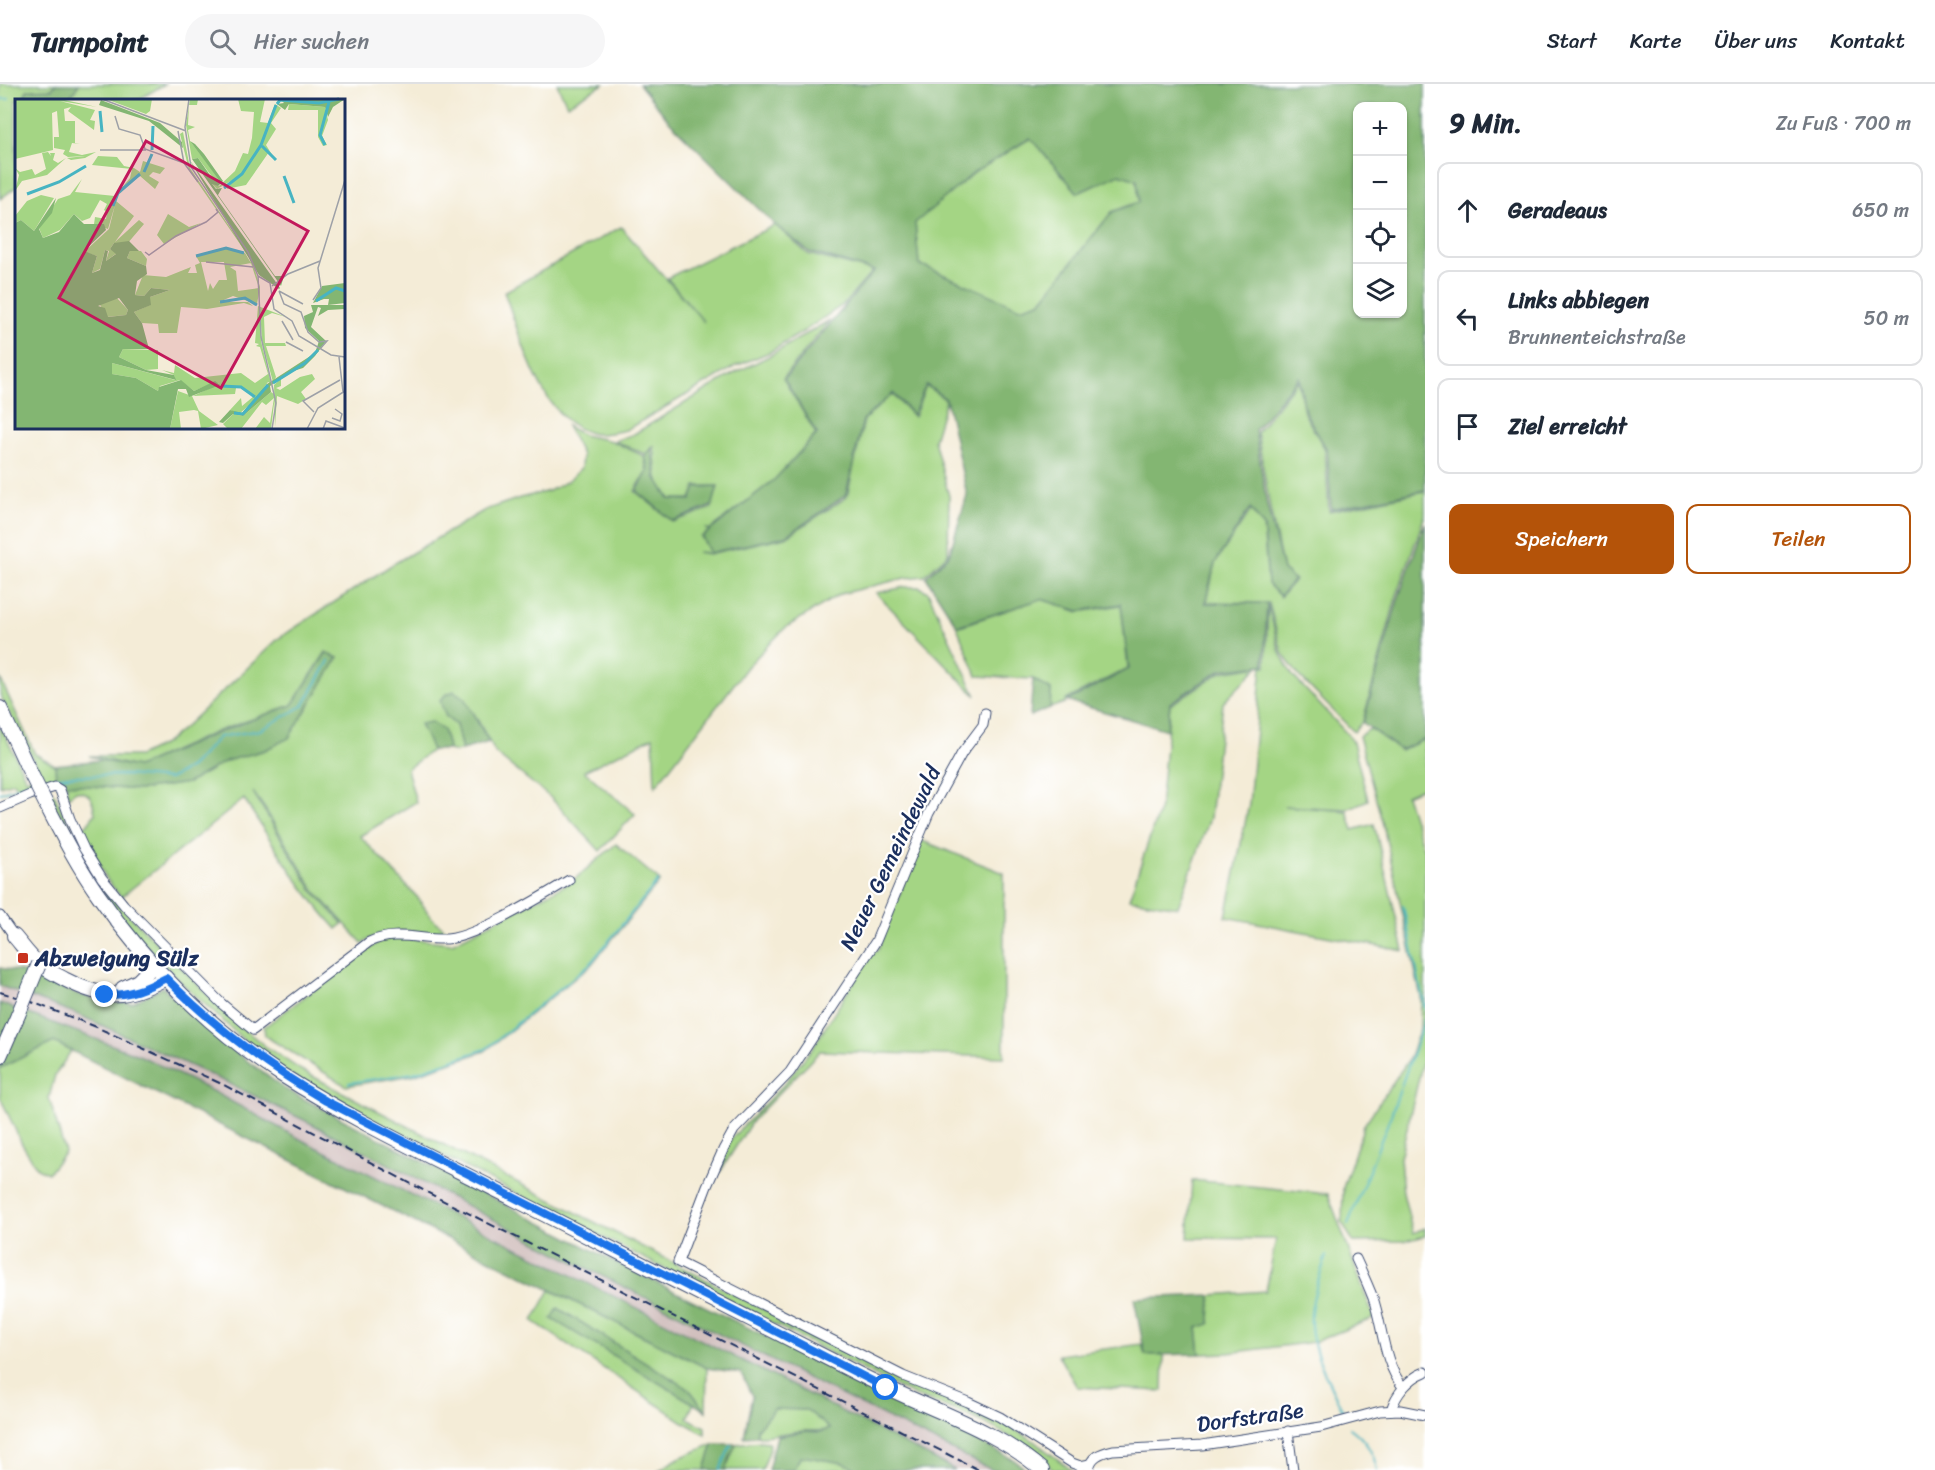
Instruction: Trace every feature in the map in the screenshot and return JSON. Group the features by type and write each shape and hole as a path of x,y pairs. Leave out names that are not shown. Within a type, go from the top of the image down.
{"main road":[{"path":"0,708 71,854 99,897 166,978 239,1044 281,1074 326,1101 866,1377 1003,1441 1042,1470"},
{"path":"14,936 39,964 68,981 94,992 105,995 127,994 166,978"},
{"path":"0,1056 39,964"},
{"path":"94,992 125,988 138,981 154,965"}],"street":[{"name":"Neuer Gemeindewald","path":"985,713 982,725 962,753 929,813 876,941 790,1072 734,1130 707,1186 678,1262 903,1377 1000,1417 1072,1463 1089,1467"},
{"path":"0,808 55,787 60,790 84,849 102,878 124,905 222,1004 253,1030 369,942 382,936 394,935 448,939 467,933 518,909 568,880"},
{"path":"0,919 14,936"},
{"path":"1356,1258 1373,1299 1388,1357 1403,1387"},
{"path":"1391,1410 1403,1387 1418,1374 1425,1372"},
{"name":"Dorfstraße","path":"1089,1467 1092,1458 1113,1450 1202,1445 1321,1427 1391,1410 1425,1416"},
{"path":"1288,1431 1293,1470"}],"shaded area":[{"path":"0,986 76,1014 226,1082 310,1123 576,1263 992,1470 955,1470 302,1140 212,1091 61,1025 0,1003"}],"green space":[{"path":"0,84 56,84 52,89 27,90 23,99 15,99 15,188 0,199"},
{"path":"56,84 79,84 69,99 23,99 27,90 52,89"},
{"path":"79,84 165,84 140,99 69,99"},
{"path":"557,84 604,84 567,105"},
{"path":"639,84 1425,84 1425,490 1331,509 1327,450 1305,412 1299,377 1255,430 1267,505 1283,570 1294,580 1280,596 1268,584 1264,527 1250,508 1215,563 1205,603 1267,603 1264,665 1221,670 1170,703 1167,730 1067,701 1129,669 1121,604 1079,611 1041,599 957,626 926,577 949,555 967,495 946,399 926,385 913,415 893,393 863,420 846,495 786,536 710,553 702,537 775,479 817,434 784,379 874,271 809,252 774,224 669,121","holes":["1030,138 1078,193 1119,174 1137,180 1139,202 1112,212 1040,302 1020,308 919,264 915,223 975,172"]},
{"path":"1031,138 1078,193 1119,174 1137,180 1139,202 1112,212 1040,302 1020,308 919,264 915,223 975,172"},
{"path":"775,225 808,254 873,271 844,304 804,331 770,352 736,366 626,430 603,434 590,433 572,424 557,411 534,373 504,292 621,227 704,322 667,278"},
{"path":"830,320 783,378 816,434 775,479 711,529 705,529 710,530 701,537 710,553 697,552 709,554 786,537 847,497 864,420 892,394 914,417 926,386 946,400 934,440 949,496 948,554 924,576 905,578 840,594 785,628 748,666 655,787 653,737 584,771 635,814 600,851 551,798 496,754 474,713 446,717 456,725 462,750 455,752 449,750 443,731 431,723 421,724 432,750 407,769 416,802 360,836 418,898 431,917 450,934 383,933 363,944 314,890 253,792 313,891 343,924 337,929 299,882 244,799 121,897 108,881 77,825 85,827 95,814 92,801 89,795 76,791 68,797 66,784 139,790 188,783 226,761 265,750 338,658 326,652 292,705 218,731 137,767 89,756 139,756 164,744 279,638 390,566 485,510 549,491 568,481 581,468 582,455 567,426 583,435 612,441 644,456 647,471 635,491 673,522 712,508 718,486 696,486 691,499 670,499 657,478 654,446 645,454 614,441 634,434 731,375 771,355"},
{"path":"1298,380 1304,413 1325,449 1329,511 1425,491 1425,515 1396,598 1363,721 1354,732 1299,676 1282,653 1269,603 1207,602 1215,563 1251,510 1263,526 1268,584 1280,597 1295,580 1283,570 1257,432"},
{"path":"652,449 656,478 669,499 691,500 696,487 718,486 712,506 673,521 637,491 648,471 645,456"},
{"path":"1425,523 1425,739 1401,750 1363,723 1398,599"},
{"path":"905,587 920,587 928,592 976,696 876,593"},
{"path":"1041,599 1079,612 1121,605 1128,668 1066,700 1067,702 1050,708 1051,690 1033,679 977,676 957,627"},
{"path":"1268,604 1280,653 1293,676 1352,739 1368,800 1347,809 1284,806 1347,811 1353,830 1374,824 1404,951 1226,917 1249,804 1262,666 1266,666"},
{"path":"326,653 338,658 289,738 265,750 226,761 188,783 139,790 66,784 56,780 55,765 101,760 137,767 219,732 292,705"},
{"path":"1259,666 1223,703 1210,818 1178,907 1129,899 1160,807 1170,705 1221,672"},
{"path":"0,678 35,754 55,765 56,780 21,791 13,782 0,786 0,724 26,779 40,773 0,695"},
{"path":"1033,679 1051,690 1050,708 1030,716"},
{"path":"454,691 464,698 489,742 462,750 456,725 446,717 440,701 445,695"},
{"path":"431,722 443,730 449,750 432,750 420,724"},
{"path":"1370,729 1401,751 1425,739 1425,787 1406,795 1425,849 1425,1052 1400,1158 1403,1193 1413,1233 1425,1228 1425,1236 1406,1241 1353,1242 1342,1222 1343,1188 1364,1125 1409,1059 1420,1029 1421,997 1383,825 1359,736"},
{"path":"54,793 85,858 107,891 233,1020 265,1046 301,1070 876,1367 947,1399 968,1404 1028,1437 1072,1470 1054,1470 1023,1445 989,1425 915,1396 329,1098 273,1065 183,984 115,911 77,849 49,794"},
{"path":"920,840 1004,873 1004,1057 820,1051 752,1121 720,1172 730,1140 784,1084 813,1047 873,951 878,950"},
{"path":"616,844 660,881 591,965 485,1051 413,1075 346,1086 265,1036 264,1027 378,942 394,937 452,943 571,882"},
{"path":"0,968 46,976 66,990 102,1002 132,1003 163,987 225,1044 285,1089 617,1263 976,1440 1014,1460 1027,1470 992,1470 576,1263 310,1123 226,1082 77,1014 0,986"},
{"path":"0,1003 141,1056 212,1091 302,1140 787,1383 955,1470 858,1470 844,1463 801,1456 793,1470 768,1470 777,1436 830,1429 807,1410 774,1409 757,1429 757,1436 744,1437 752,1396 741,1373 707,1368 54,1042 0,1068"},
{"path":"54,1042 71,1051 55,1075 49,1098 65,1152 48,1173 37,1168 22,1144 0,1097 0,1068"},
{"path":"1192,1180 1328,1194 1374,1318 1314,1342 1228,1353 1200,1354 1197,1328 1210,1323 1211,1295 1266,1291 1276,1239 1188,1238"},
{"path":"550,1290 707,1368 706,1411 689,1389 552,1318 694,1403 687,1418 705,1427 705,1434 533,1321"},
{"path":"1211,1295 1210,1324 1197,1328 1200,1354 1145,1355 1134,1298"},
{"path":"558,1308 689,1389 706,1411 552,1319"},
{"path":"1142,1344 1145,1355 1164,1354 1163,1391 1077,1387 1058,1355"},
{"path":"774,1409 807,1410 831,1429 757,1436 757,1429"},
{"path":"768,1442 770,1449 762,1470 725,1470 736,1444"},
{"path":"713,1444 705,1470 659,1470 679,1458"},
{"path":"713,1444 736,1444 725,1470 705,1470"},
{"path":"801,1456 844,1463 858,1470 793,1470"}],"waterway":[{"path":"0,99 9,99"},
{"path":"41,780 69,776 127,775 169,779 191,767 219,737 260,730 303,706 329,661"},
{"path":"0,793 29,783"},
{"path":"349,1083 414,1073 486,1049 590,964 658,881"},
{"path":"1403,906 1425,1010"},
{"path":"1348,1224 1391,1115 1425,1018"},
{"path":"1326,1256 1313,1299 1312,1337 1328,1381 1344,1413"},
{"path":"1350,1428 1368,1446 1377,1470"},
{"path":"720,1470 731,1445"}],"railway":[{"path":"0,992 94,1026 224,1085 438,1198 979,1470"}],"place":[{"name":"Abzweigung Sülz","path":"23,958"}],"route":[{"path":"105,995 127,994 166,978 186,999 239,1044 281,1074 326,1101 886,1388"}]}
